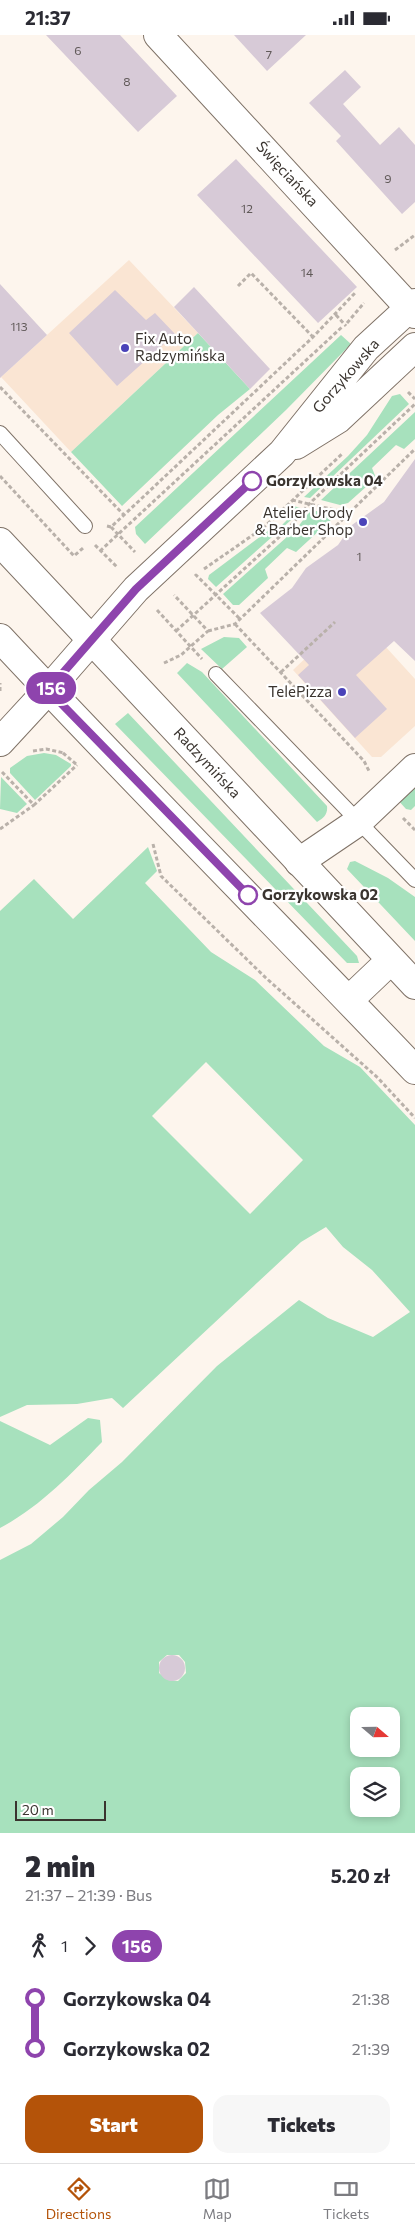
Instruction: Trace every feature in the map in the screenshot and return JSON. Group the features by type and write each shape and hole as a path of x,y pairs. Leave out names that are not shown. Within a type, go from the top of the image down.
{"street":[{"name":"Święciańska","path":"168,38 413,308"},
{"name":"Gorzykowska","path":"0,742 136,589 282,453 366,348 413,308"},
{"name":"Gorzykowska","path":"282,453 338,419 415,347"},
{"name":"Radzymińska","path":"0,542 415,985"},
{"path":"0,639 415,1070"},
{"path":"299,862 358,822 415,767"},
{"path":"349,1000 392,960"}],"lane":[{"path":"0,433 85,526"},
{"path":"216,674 415,880"}],"path":[{"path":"390,254 415,235"},
{"path":"238,285 251,273 313,337"},
{"path":"111,527 313,337 358,289"},
{"path":"100,551 345,325 370,297"},
{"path":"0,387 124,515"},
{"path":"176,631 288,529 309,504 415,404"},
{"path":"164,663 181,655 208,631 235,624 415,449"},
{"path":"190,579 262,528 346,450"},
{"path":"0,476 74,556 85,546"},
{"path":"292,500 348,514"},
{"path":"102,530 108,525 111,527 138,556"},
{"path":"196,575 240,619"},
{"path":"179,589 171,592 208,631"},
{"path":"281,672 335,622"},
{"path":"235,624 364,761 384,797 415,830"},
{"path":"0,683 0,691"},
{"path":"30,752 46,749 63,753 84,772"},
{"path":"63,753 68,749"},
{"path":"0,829 34,805 77,765"},
{"path":"0,769 34,805"},
{"path":"153,841 162,876 266,978 378,1078 415,1118"}],"shaded area":[{"path":"129,260 198,333 71,452 1,377"},
{"path":"354,612 415,679 415,726 381,757 372,757 293,670"}],"green space":[{"path":"198,333 250,389 218,415 122,506 71,452"},
{"path":"341,335 351,344 286,410 145,544 136,534 135,527"},
{"path":"400,394 409,404 310,498 304,497 348,456 367,435 392,396"},
{"path":"415,412 415,439 404,449 396,445 372,468 376,478 348,503 340,505 321,500"},
{"path":"294,506 300,508 291,520 216,587 208,579 209,575 269,530 273,534 295,512 291,509"},
{"path":"311,510 332,514 333,518 296,552 287,548 265,569 268,578 239,605 233,605 223,594 297,528"},
{"path":"224,637 239,638 247,647 222,669 201,649"},
{"path":"187,663 202,672 327,806 326,814 322,819 317,822 177,673"},
{"path":"128,713 357,956 359,963 347,963 115,724"},
{"path":"44,753 56,755 71,764 71,766 35,800 10,773 10,768 27,756"},
{"path":"1,777 27,804 17,813 0,809"},
{"path":"415,782 415,806 411,810 406,809 397,799"},
{"path":"148,847 157,871 145,883 211,952 255,980 324,1046 360,1067 415,1125 415,1833 0,1833 0,1560 31,1544 63,1517 89,1490 122,1462 217,1366 299,1300 328,1318 373,1337 410,1312 372,1270 343,1247 326,1227 301,1242 123,1408 112,1398 77,1404 27,1405 0,1417 0,911 34,879 73,919","holes":["206,1062 303,1160 250,1214 152,1116","167,1655 179,1655 185,1662 186,1673 178,1681 168,1680 159,1673 159,1662"]},
{"path":"355,861 388,878 415,897 415,941 347,869 350,862"},
{"path":"88,1418 100,1420 102,1442 67,1478 42,1500 15,1520 0,1528 0,1421 50,1445"}],"building":[{"path":"46,35 120,35 177,96 138,132"},
{"path":"234,35 306,35 267,71"},
{"path":"345,70 361,87 343,104 380,145 399,127 415,145 415,202 402,214 336,141 341,136 309,103"},
{"path":"236,159 357,287 318,323 197,195"},
{"path":"0,284 47,335 0,378"},
{"path":"194,287 270,369 250,389 174,307"},
{"name":"Fix Auto Radzymińska","path":"115,290 146,320 155,313 175,334 117,386 69,333"},
{"path":"415,459 415,661 394,641 356,675 387,709 355,738 298,675 309,665 260,613 292,588 306,568 338,545 352,525 384,502"},
{"path":"172,1655 181,1659 185,1668 181,1677 172,1681 163,1677 159,1668 163,1659"}],"bus line":[{"name":"156","path":"248,895 48,690 136,589 252,481"}],"place":[{"name":"Fix Auto Radzymińska","path":"125,348"},
{"name":"Gorzykowska 04","path":"252,481"},
{"name":"Atelier Urody & Barber Shop","path":"363,522"},
{"name":"TelePizza","path":"342,692"},
{"name":"Gorzykowska 02","path":"248,895"}]}
